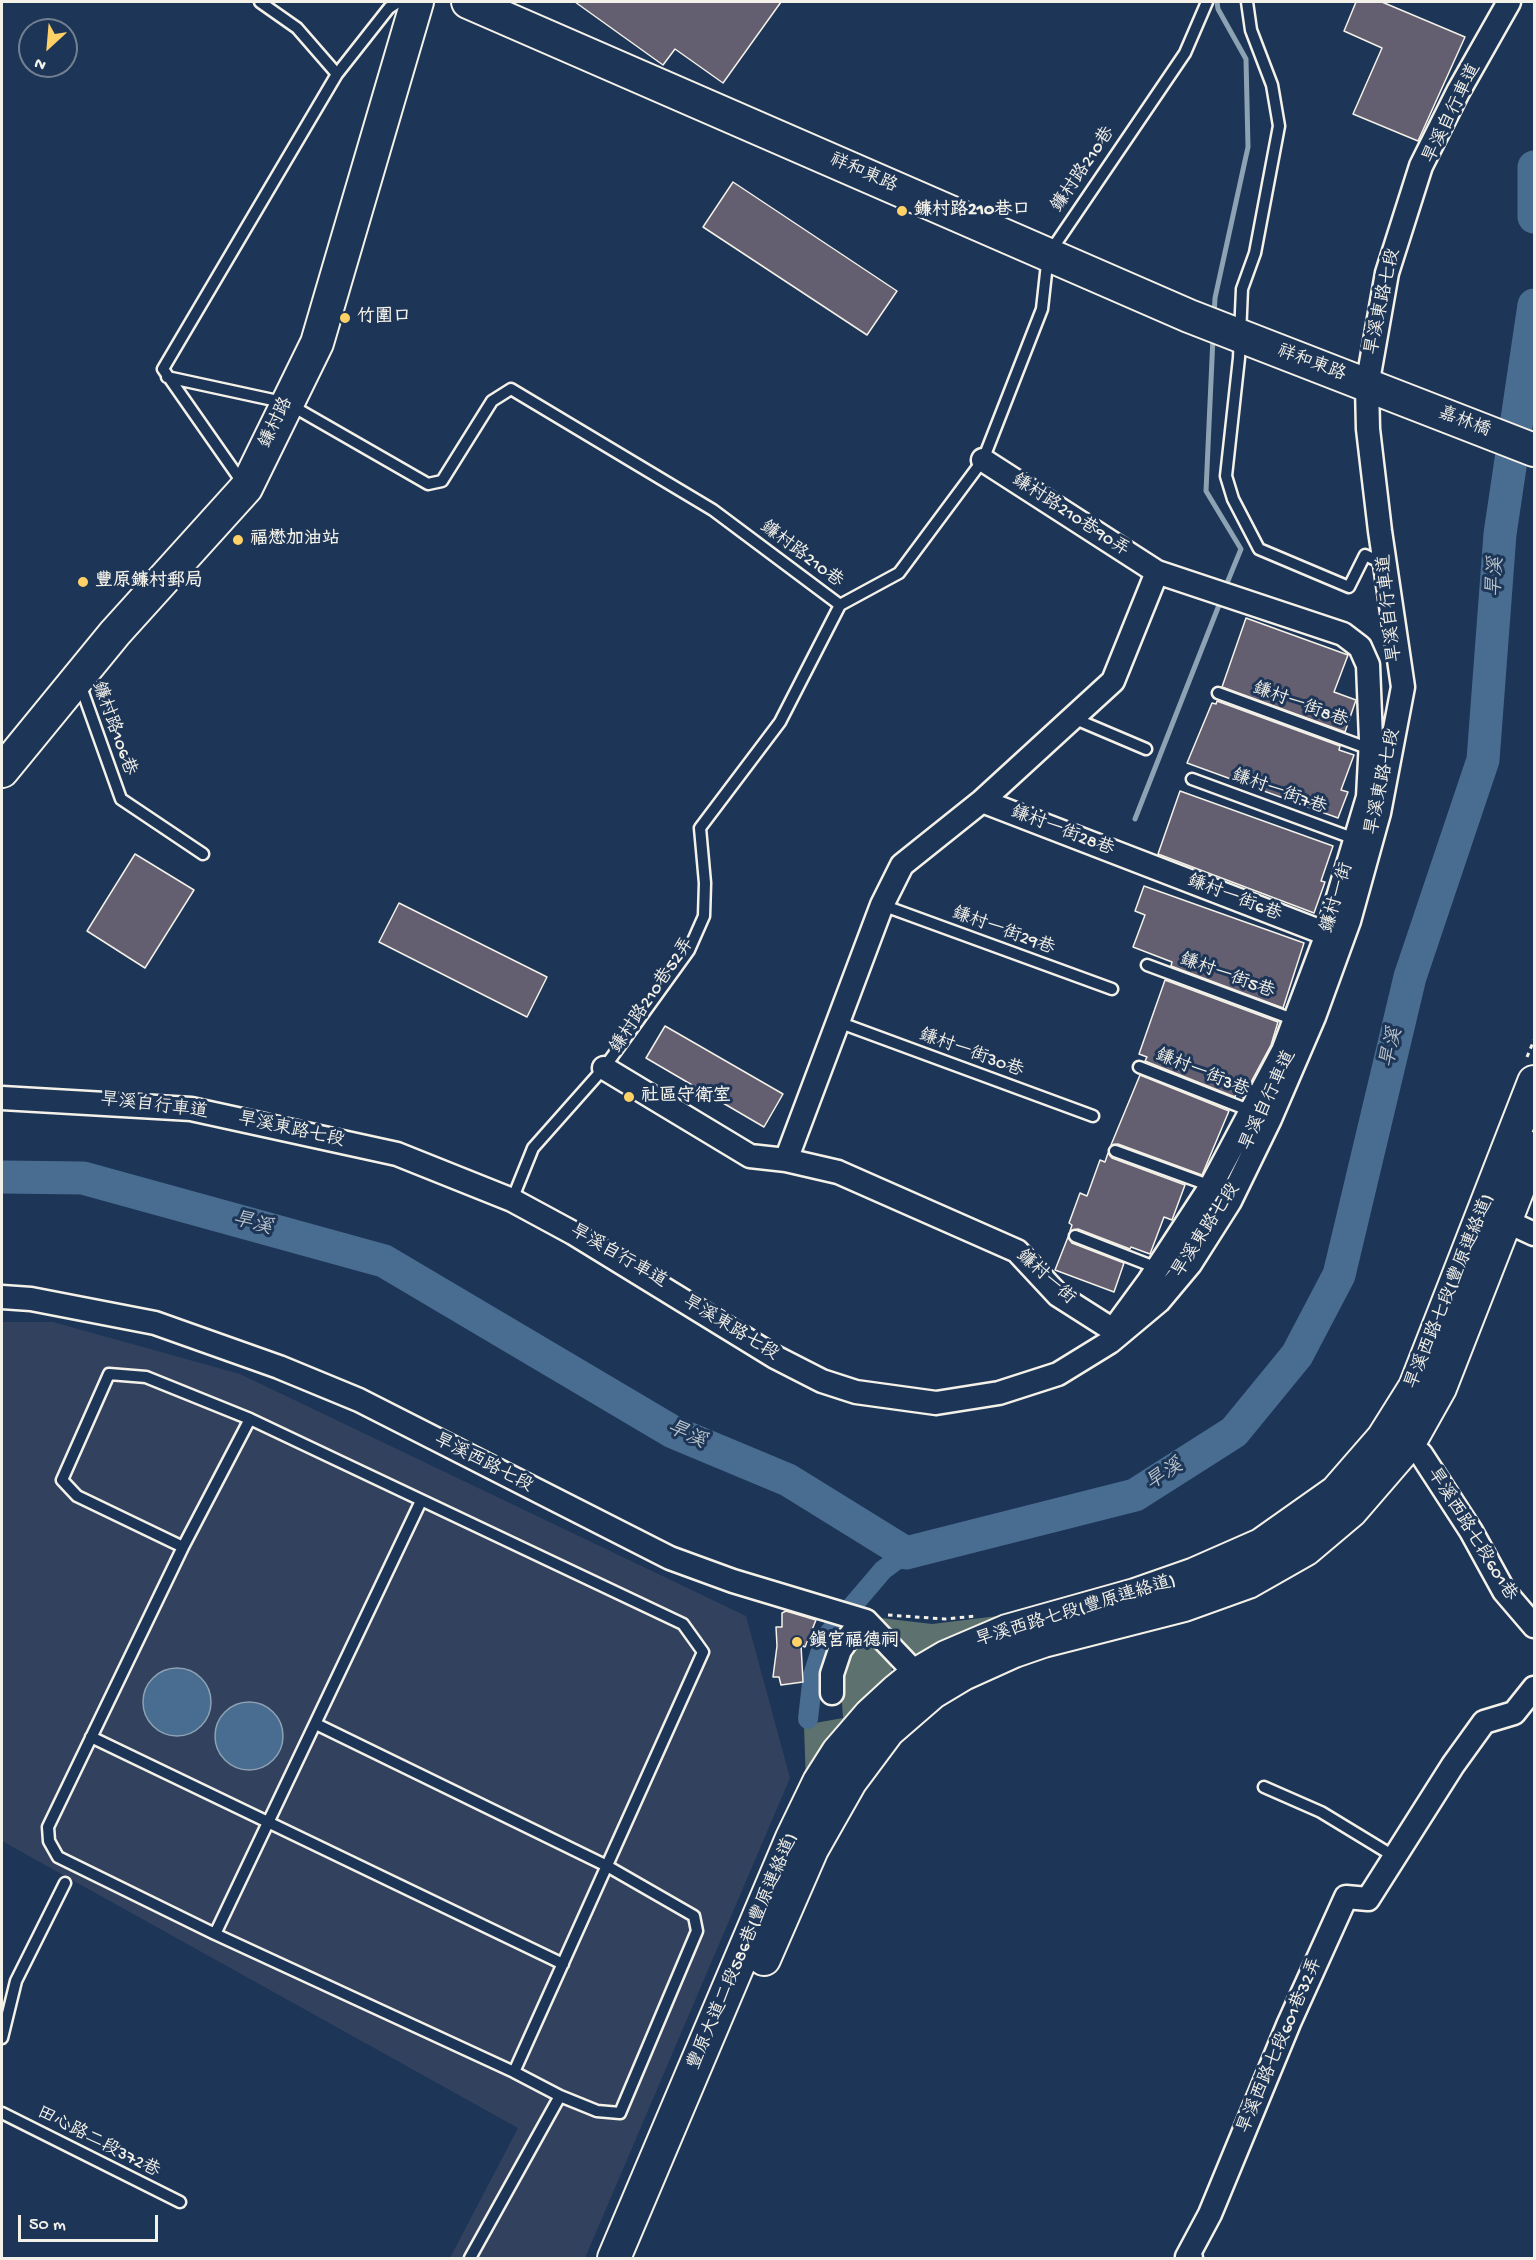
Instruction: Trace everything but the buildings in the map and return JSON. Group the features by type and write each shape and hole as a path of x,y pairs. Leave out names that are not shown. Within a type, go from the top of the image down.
{"street":[{"name":"鎌村路","path":"2,771 115,633 246,488 317,344 417,2"},
{"name":"祥和東路","path":"468,2 1048,255 1241,337 1381,391"},
{"name":"旱溪東路七段","path":"2,1098 191,1109 397,1154 512,1200 573,1233 775,1357 822,1381 856,1392 936,1403 999,1393 1058,1374 1110,1342 1159,1301 1190,1264 1230,1201 1270,1119 1314,1017 1349,921 1379,813 1403,687 1368,429 1381,391 1388,273 1420,166 1458,92 1509,2"},
{"name":"嘉林橋","path":"1381,391 1534,450"},
{"name":"鎌村路210巷90弄","path":"983,460 1157,572"},
{"path":"786,1160 882,905 902,865 982,801 1113,681 1157,572"},
{"name":"鐮村一街","path":"786,1160 838,1172 1017,1251 1058,1295 1113,1330 1157,1268 1210,1186 1278,1061 1327,934 1368,797 1370,749 1368,665 1360,647 1343,634 1157,572"},
{"name":"鎌村一街28巷","path":"982,801 1141,863"},
{"name":"鎌村一街6巷","path":"1141,863 1327,934"},
{"name":"鎌村路210巷52弄","path":"604,1068 750,1156 786,1160"},
{"name":"旱溪西路七段(豐原連絡道)","path":"925,1683 973,1644 1007,1631 1135,1595 1196,1574 1261,1545 1336,1492 1383,1438 1414,1387 1530,1073"},
{"name":"旱溪西路七段(豐原連絡道)","path":"925,1683 963,1674 1014,1651 1043,1641 1184,1605 1248,1582 1289,1560 1333,1527 1372,1489 1408,1444 1440,1388 1534,1148"},
{"path":"1506,1221 1534,1234"},
{"name":"旱溪西路七段","path":"2,1297 31,1299 155,1323 279,1367 359,1401 670,1558 733,1581 851,1616"},
{"name":"旱溪西路七段601巷","path":"1408,1444 1420,1454 1471,1531 1504,1591 1534,1626"},
{"path":"851,1616 925,1683"},
{"path":"832,1693 832,1674 840,1650 855,1629 851,1616"},
{"name":"豐原大道二段586巷(豐原連絡道)","path":"614,2259 792,1838 819,1782 838,1752 870,1714 925,1683"},
{"name":"豐原大道二段586巷(豐原連絡道)","path":"637,2259 752,1987 831,1813 879,1741 925,1683"},
{"name":"旱溪西路七段601巷32弄","path":"1191,2259 1187,2257 1210,2214 1288,2023 1346,1897 1368,1899 1453,1765 1484,1722 1514,1713 1534,1688"}],"lane":[{"path":"260,2 297,28 337,74"},
{"path":"246,488 163,369 337,74 389,8 398,2"},
{"name":"鐮村路210巷","path":"167,377 287,403 428,484 442,481 492,401 511,390 713,510 840,605 899,573 983,460 1042,309 1048,255 1185,52 1206,2"},
{"path":"1246,2 1251,30 1272,85 1279,126 1255,254 1242,289 1241,337 1226,476 1233,499 1259,549 1349,587 1365,555 1385,564"},
{"name":"鎌村路210巷52弄","path":"512,1200 533,1148 604,1068 689,950 704,916 705,884 700,828 780,722 840,605"},
{"name":"鐮村路106巷","path":"78,678 121,799 203,854"},
{"name":"鎌村一街8巷","path":"1218,693 1370,749"},
{"path":"1073,718 1146,749"},
{"name":"鎌村一街7巷","path":"1192,779 1355,839"},
{"name":"鎌村一街29巷","path":"882,905 1112,989"},
{"name":"鎌村一街5巷","path":"1147,965 1295,1020"},
{"name":"鎌村一街30巷","path":"838,1023 1093,1116"},
{"name":"鎌村一街3巷","path":"1139,1067 1251,1111"},
{"path":"1115,1151 1210,1186"},
{"path":"1075,1236 1157,1268"},
{"path":"183,1547 77,1496 62,1480 109,1374 146,1377 250,1419 683,1624 703,1652 514,2072"},
{"path":"250,1419 183,1547 48,1827 49,1841 58,1857 215,1934 514,2072 560,2096 597,2111 621,2113 697,1931 694,1916 607,1866 316,1724"},
{"path":"215,1934 421,1501"},
{"path":"91,1737 563,1964"},
{"path":"1263,1787 1321,1812 1395,1857"},
{"path":"2,2038 16,1981 65,1882"},
{"path":"470,2259 560,2096"},
{"name":"田心路二段372巷","path":"2,2113 180,2202"}],"path":[{"path":"1530,1073 1534,1040"},
{"path":"851,1616 874,1613 909,1619 945,1619 980,1615"}],"shaded area":[{"path":"2,1322 53,1322 240,1374 746,1616 790,1778 585,2258 450,2258 518,2128 2,1841"},
{"path":"177,1668 190,1671 201,1678 208,1689 211,1702 208,1715 201,1726 190,1733 177,1736 164,1733 153,1726 146,1715 143,1702 146,1689 153,1678 164,1671"},
{"path":"249,1702 262,1705 273,1712 280,1723 283,1736 280,1749 273,1760 262,1767 249,1770 236,1767 225,1760 218,1749 215,1736 218,1723 225,1712 236,1705"}],"green space":[{"path":"998,1616 919,1658 881,1618 932,1624"},
{"path":"864,1635 891,1665 893,1677 806,1785 804,1725 843,1718 840,1672 845,1660"}],"waterway":[{"path":"1214,316 1215,298 1248,147 1246,59 1218,9 1217,2"},
{"name":"旱溪","path":"1534,167 1534,217"},
{"name":"旱溪","path":"2,1177 83,1178 384,1261 673,1432 788,1480 906,1553 1135,1495 1234,1432 1297,1355 1339,1275 1410,977 1483,760 1500,534 1534,305"},
{"path":"1213,337 1206,491 1241,549 1225,588"},
{"path":"1135,819 1221,600"},
{"path":"808,1719 813,1675 825,1638 883,1570 906,1553"}],"place":[{"name":"鐮村路210巷口","path":"902,211"},
{"name":"竹圍口","path":"345,318"},
{"name":"福懋加油站","path":"238,540"},
{"name":"豐原鐮村郵局","path":"83,582"},
{"name":"社區守衛室","path":"629,1097"},
{"name":"鎮宮福德祠","path":"797,1642"}]}
